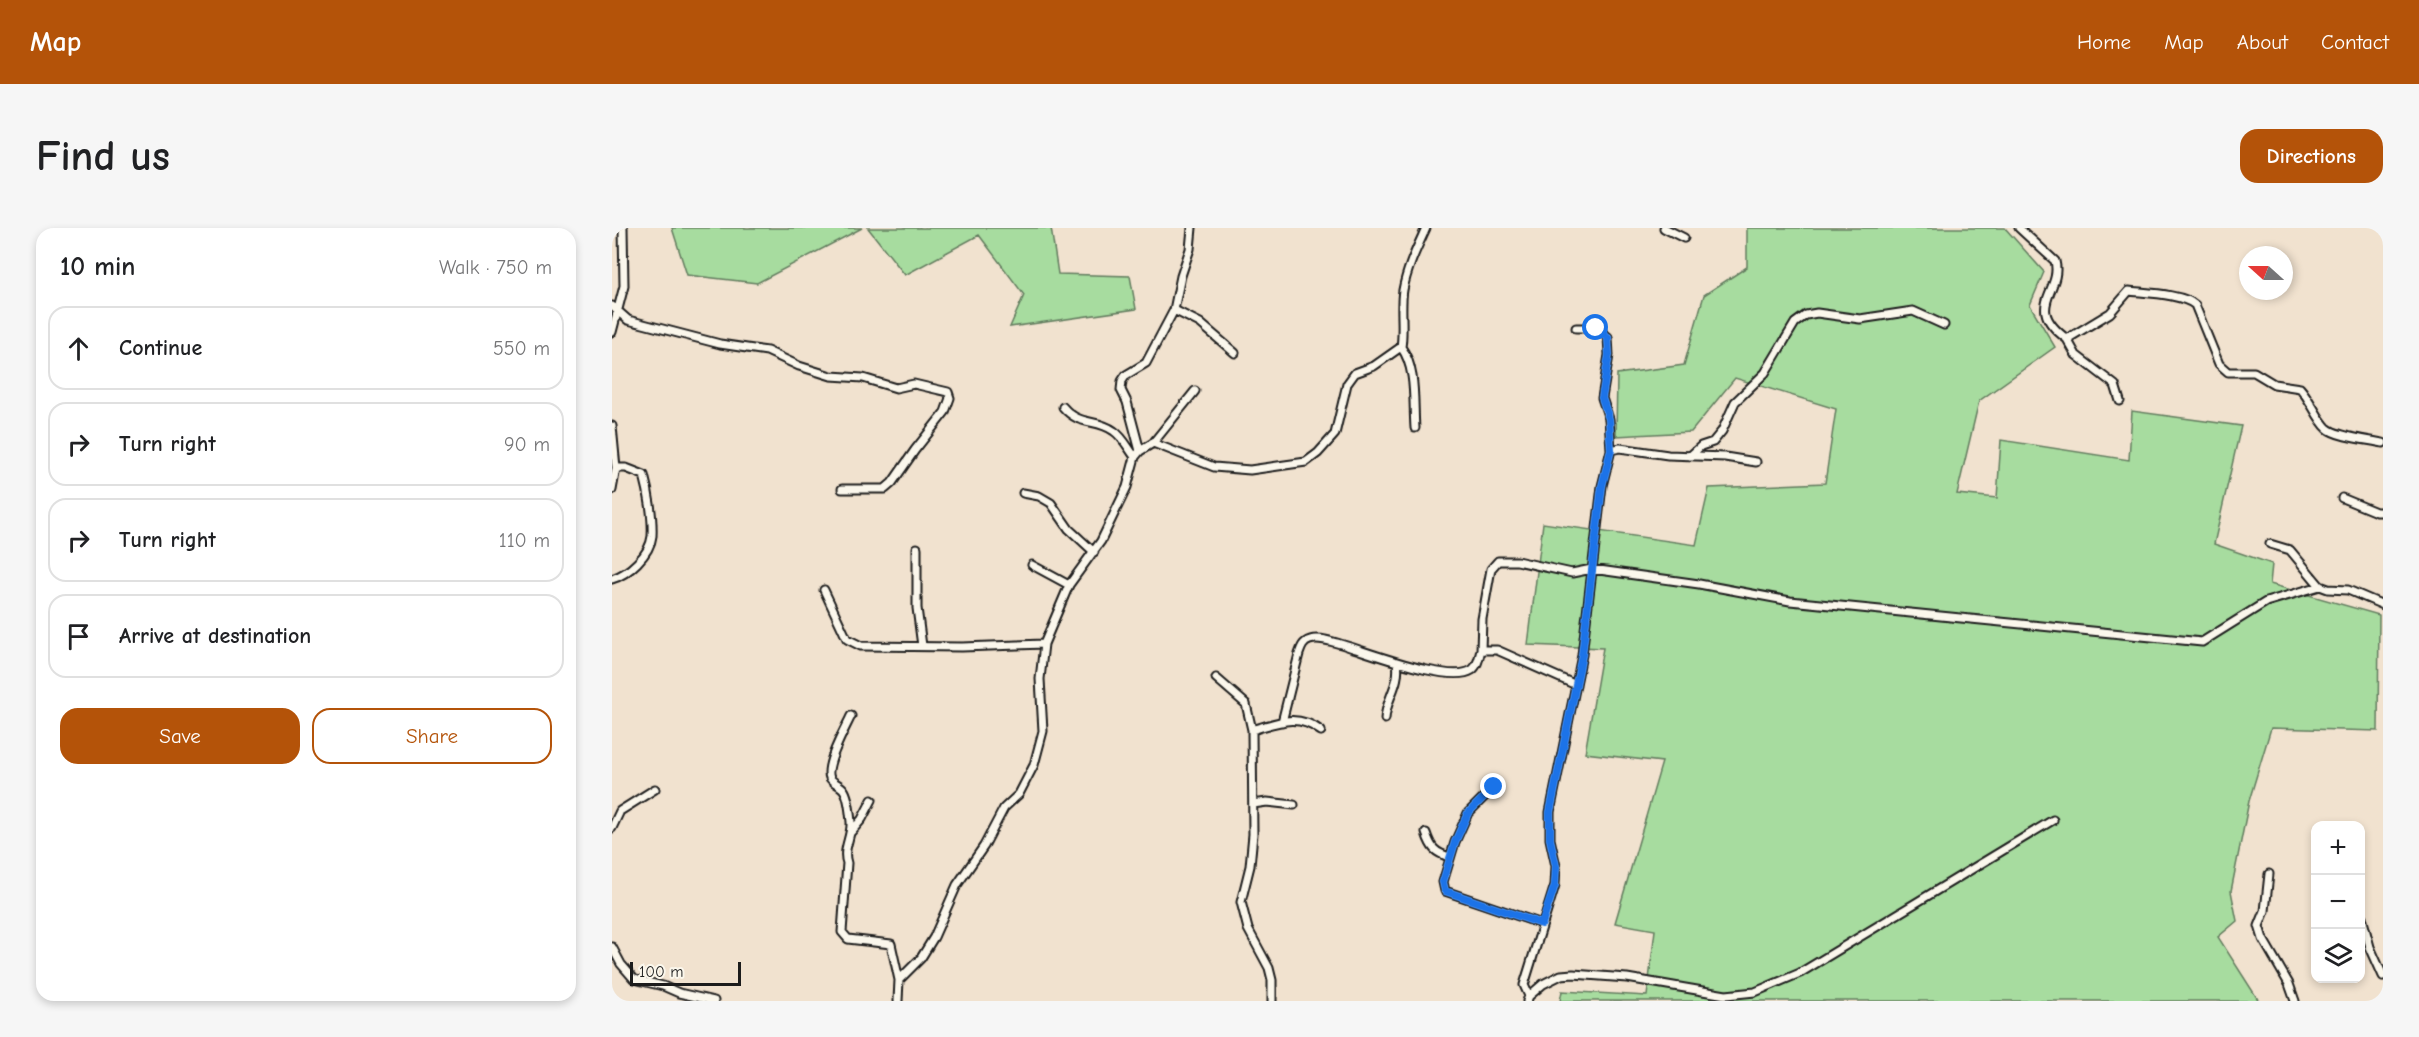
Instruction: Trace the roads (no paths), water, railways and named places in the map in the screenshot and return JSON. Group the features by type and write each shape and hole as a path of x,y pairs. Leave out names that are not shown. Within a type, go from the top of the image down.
{"street":[{"path":"612,332 615,308 624,286 623,228"},
{"path":"1140,451 1122,390 1122,381 1126,375 1146,363 1174,310 1181,276 1190,249 1191,228"},
{"path":"1415,428 1411,369 1408,357 1401,347 1404,327 1402,292 1426,228"},
{"path":"1664,228 1684,238"},
{"path":"2019,228 2055,261 2056,275 2047,299 2046,311 2056,331 2067,339 2076,355 2115,385 2120,401"},
{"path":"2067,339 2110,313 2129,291 2191,302 2198,309 2219,364 2228,372 2254,372 2274,384 2301,388 2310,399 2326,428 2334,432 2383,443"},
{"path":"615,308 628,320 708,339 720,344 759,349 799,366 831,376 863,378 896,388 914,384 948,392 950,398 945,412 892,483 885,489 842,489"},
{"path":"1174,310 1200,323 1235,353"},
{"path":"1690,456 1701,446 1713,442 1735,402 1765,373 1796,323 1806,315 1817,313 1860,319 1913,311 1944,325"},
{"path":"1576,328 1596,328 1608,337 1609,355 1602,398 1609,419 1611,450 1602,486 1576,685 1550,812 1550,839 1556,866 1555,885 1524,985 1528,998 1543,984 1562,975 1573,974 1616,977 1726,995 1755,992 1800,973 2053,820"},
{"path":"1153,443 1214,467 1250,470 1306,462 1318,453 1335,434 1342,398 1347,384 1355,373 1374,366 1401,347"},
{"path":"899,980 921,958 930,944 957,885 984,846 1004,808 1019,794 1034,765 1043,731 1040,679 1044,644 1069,585 1101,541 1127,487 1135,457 1168,427 1177,410 1195,391"},
{"path":"1063,407 1071,416 1083,422 1113,430 1135,457"},
{"path":"612,426 616,468 612,490"},
{"path":"1611,450 1620,448 1668,455 1725,457 1756,462"},
{"path":"612,579 623,576 634,566 652,538 644,475 626,468 616,468"},
{"path":"1023,493 1039,496 1051,502 1069,529 1094,552"},
{"path":"2342,498 2376,512 2383,512"},
{"path":"2270,544 2290,550 2320,586 2328,589 2348,590 2383,605"},
{"path":"917,548 917,608 922,646"},
{"path":"1282,722 1299,654 1303,645 1310,640 1322,640 1349,646 1397,662 1449,675 1470,671 1476,666 1481,650 1482,619 1491,569 1498,561 1517,561 1572,573 1592,569 1699,584 1790,601 2202,642 2266,602 2320,586"},
{"path":"1032,565 1069,585"},
{"path":"825,590 848,639 861,646 962,647 1044,644"},
{"path":"1481,650 1497,650 1576,685"},
{"path":"1385,719 1398,679 1397,662"},
{"path":"1216,678 1246,704 1252,730 1253,804 1250,867 1241,902 1248,928 1269,968 1272,980 1272,1001"},
{"path":"851,717 830,762 829,772 831,779 845,792 851,832 845,856 847,863 842,932 848,939 891,944 899,980 898,1001"},
{"path":"1252,730 1282,722 1308,722 1321,731"},
{"path":"1494,787 1468,813 1450,857 1443,882 1445,891 1542,924"},
{"path":"612,828 620,811 655,789"},
{"path":"851,832 862,819 872,800"},
{"path":"1253,804 1267,802 1294,805"},
{"path":"1426,833 1430,845 1437,853 1450,857"},
{"path":"2269,874 2265,912 2259,926 2267,948 2289,984 2295,1001"},
{"path":"2365,926 2370,947 2383,976"},
{"path":"612,947 621,964 634,979 714,1001"}]}
